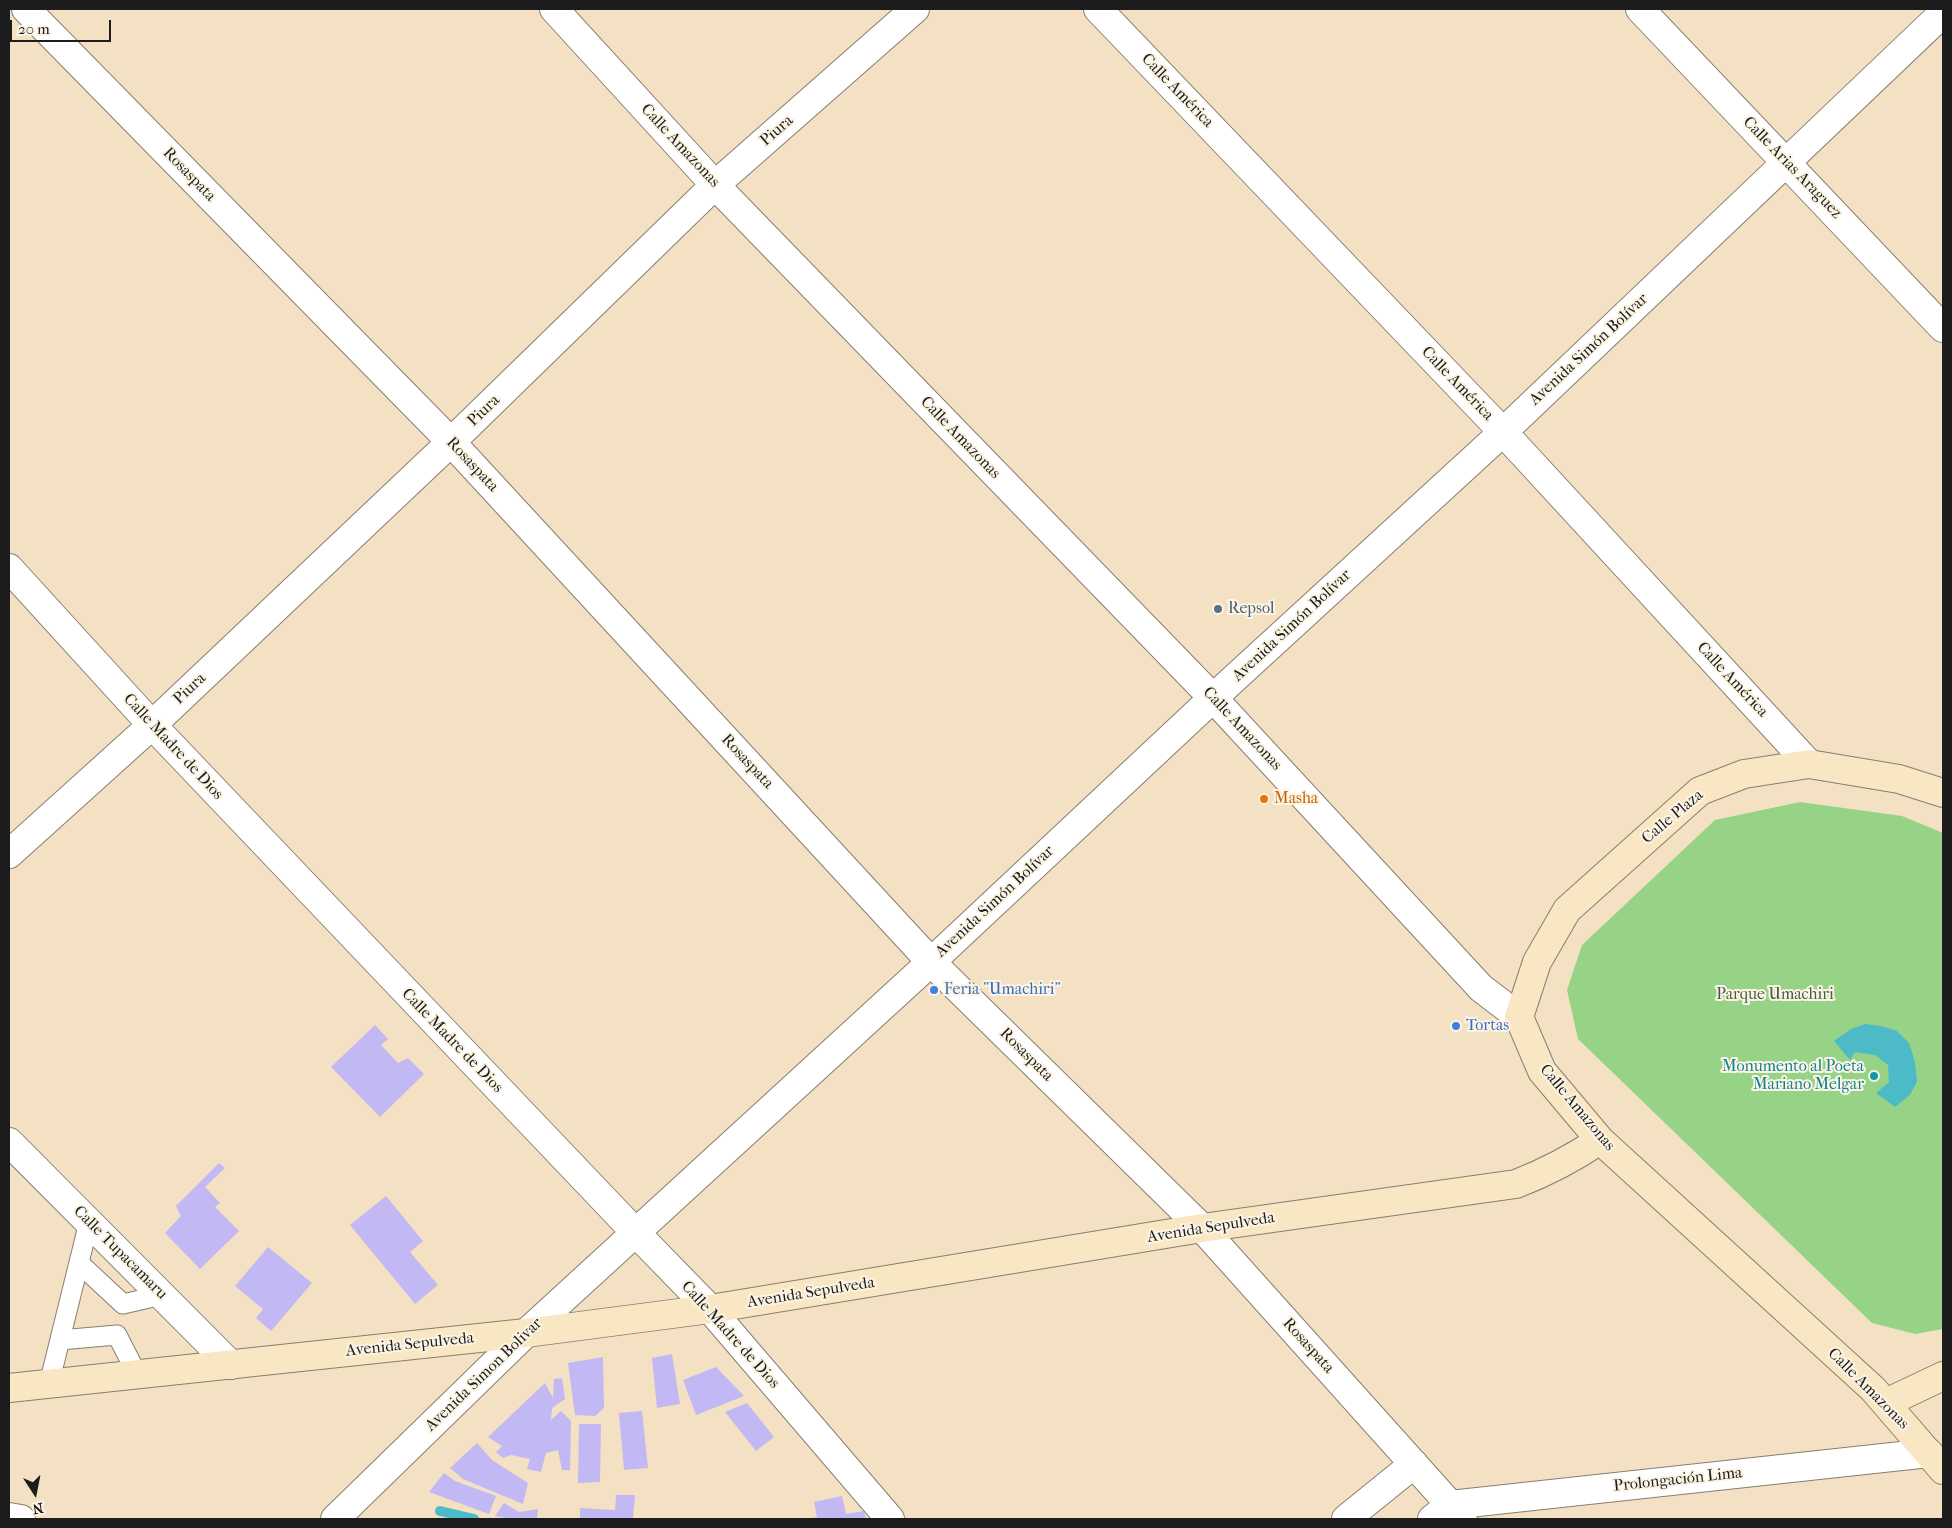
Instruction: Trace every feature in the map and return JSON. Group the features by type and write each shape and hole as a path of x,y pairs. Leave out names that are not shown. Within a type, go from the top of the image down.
{"street":[{"name":"Rosaspata","path":"26,9 451,442 931,962 1202,1228 1414,1464 1448,1514"},
{"name":"Calle Amazonas","path":"554,9 715,185 1213,698 1481,988 1520,1017 1542,1071 1600,1140 1886,1403 1936,1462"},
{"name":"Piura","path":"9,854 152,725 451,442 715,185 915,9"},
{"name":"Calle América","path":"1098,9 1503,432 1810,764"},
{"name":"Calle Arias Araguez","path":"1640,9 1943,328"},
{"name":"Avenida Simón Bolívar","path":"636,1233 1503,432 1943,13"},
{"name":"Calle Madre de Dios","path":"9,568 152,725 710,1309 890,1519"},
{"name":"Calle Plaza","path":"1520,1017 1537,962 1567,910 1700,791 1744,774 1810,764 1899,779 1943,794"},
{"name":"Avenida Sepulveda","path":"9,1388 526,1333 710,1309 1202,1228 1516,1184 1546,1173 1600,1140"},
{"name":"Calle Tupacamaru","path":"9,1142 231,1365"},
{"name":"Avenida Simon Bolivar","path":"335,1519 526,1333 636,1233"},
{"path":"1886,1403 1943,1376"},
{"name":"Prolongación Lima","path":"1448,1514 1936,1462"},
{"path":"1346,1519 1414,1464"},
{"path":"9,1517 21,1519"}],"lane":[{"path":"49,1384 89,1222"},
{"path":"79,1262 122,1304"},
{"path":"122,1304 162,1296"},
{"path":"122,1304 118,1335 137,1374"},
{"path":"60,1340 118,1335"}],"green space":[{"name":"Parque Umachiri","path":"1800,802 1902,816 1943,833 1943,1329 1915,1334 1872,1323 1578,1039 1567,990 1582,945 1715,820"}],"water":[{"path":"1865,1024 1897,1031 1909,1043 1915,1062 1917,1082 1909,1096 1895,1107 1876,1093 1889,1082 1888,1065 1875,1055 1855,1052 1850,1060 1834,1041 1851,1029"}],"building":[{"path":"375,1025 388,1039 381,1045 398,1063 408,1058 424,1074 380,1117 331,1067"},
{"path":"219,1163 225,1168 205,1187 220,1203 215,1207 239,1231 200,1269 165,1233 181,1216 176,1206"},
{"path":"386,1196 423,1241 410,1252 438,1285 415,1304 350,1225"},
{"path":"268,1247 312,1283 271,1331 256,1318 263,1309 235,1286"},
{"path":"672,1354 680,1404 657,1408 652,1358"},
{"path":"603,1357 604,1408 595,1416 575,1415 568,1363"},
{"path":"716,1367 744,1396 696,1415 683,1380"},
{"path":"562,1378 565,1399 552,1408 551,1420 561,1411 571,1421 570,1470 562,1470 558,1450 546,1453 541,1472 527,1469 530,1459 511,1455 503,1458 496,1452 502,1446 488,1437 545,1383 553,1398 554,1379"},
{"path":"747,1403 774,1437 756,1451 725,1412"},
{"path":"642,1411 648,1468 624,1470 619,1413"},
{"path":"579,1424 601,1424 600,1482 578,1483"},
{"path":"477,1443 492,1460 528,1483 523,1504 463,1479 450,1468"},
{"path":"444,1473 455,1481 496,1496 489,1514 429,1492"},
{"path":"616,1495 635,1495 633,1519 580,1519 580,1508 615,1510"},
{"path":"842,1496 846,1514 864,1511 866,1519 808,1519 817,1517 814,1502"},
{"path":"504,1503 519,1512 538,1509 537,1519 511,1519 495,1516"}],"waterway":[{"path":"440,1511 474,1519"}],"place":[{"name":"Repsol","path":"1218,609"},
{"name":"Masha","path":"1264,799"},
{"name":"Feria \"Umachiri\"","path":"934,990"},
{"name":"Tortas","path":"1456,1026"},
{"name":"Monumento al Poeta Mariano Melgar","path":"1874,1076"}]}
